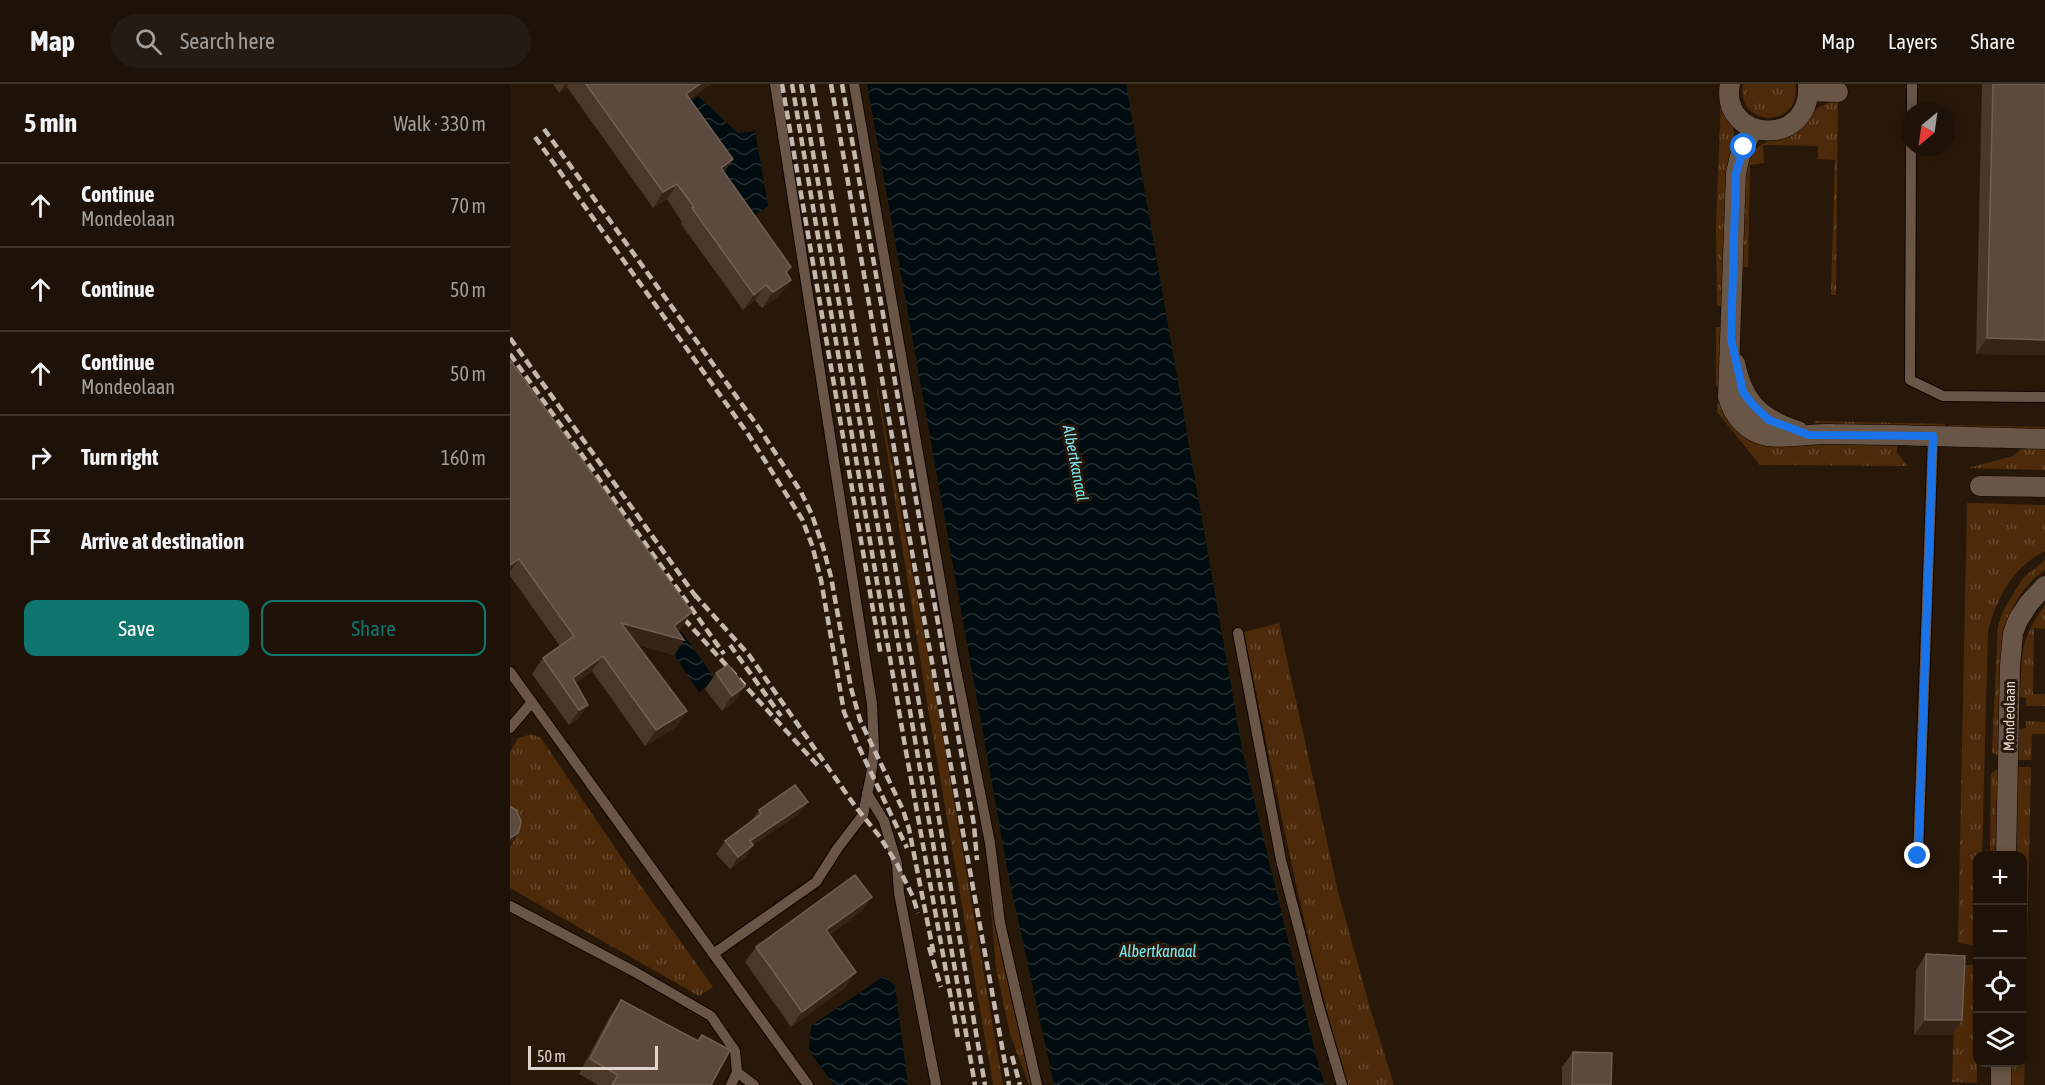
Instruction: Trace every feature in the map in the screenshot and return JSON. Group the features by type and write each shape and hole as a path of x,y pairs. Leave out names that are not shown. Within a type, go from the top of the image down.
{"street":[{"path":"1730,84 1729,95 1736,114 1753,128 1772,132 1782,130 1802,112 1808,87 1838,92"},
{"path":"1753,128 1740,156 1736,173 1731,339 1738,378 1743,392 1753,405 1769,420 1809,435 2045,439"},
{"path":"1980,486 2045,487"},
{"name":"Mondeolaan","path":"2006,851 2012,641 2018,620 2029,603 2045,586"},
{"path":"2001,1067 2001,1085"}],"lane":[{"path":"713,954 816,882 863,815 874,750 872,705 775,84"},
{"path":"854,84 953,655 990,843 1000,923 1036,1085"},
{"path":"1912,84 1912,102"},
{"path":"1911,156 1910,380 1943,396 2045,397"},
{"path":"1918,856 1933,436"},
{"path":"1238,633 1281,860 1342,1085"},
{"path":"510,672 808,1085"},
{"path":"510,728 532,702"},
{"path":"867,793 884,821 897,864 899,893 936,1085"},
{"path":"510,906 635,972 711,1016 735,1051 736,1072 731,1085"},
{"path":"736,1072 754,1085"}],"green space":[{"path":"1743,84 1795,84 1795,99 1789,109 1780,116 1769,118 1758,116 1749,109 1743,99"},
{"path":"1721,98 1730,117 1734,138 1727,165 1724,306 1717,306 1716,225"},
{"path":"1832,102 1838,102 1836,295 1831,295 1835,160 1818,159 1818,146 1763,145 1764,163 1750,165 1748,267 1743,267 1745,172 1753,153 1762,144 1795,130 1817,109"},
{"path":"1716,327 1723,327 1722,387 1716,387"},
{"path":"874,370 937,703 1003,1085 993,1085 928,708"},
{"path":"1717,403 1723,403 1727,416 1897,445 1897,453 1908,466 1760,465 1717,412"},
{"path":"1815,421 1945,424 1945,427 1815,423"},
{"path":"1949,425 2045,427 2045,429 1949,427"},
{"path":"2023,448 2045,448 2045,470 1968,468 2013,456"},
{"path":"1967,503 2045,505 2045,551 2015,574 1996,606 1988,631 1982,851 1973,851 1973,945 1958,943"},
{"path":"2045,560 2045,570 2030,582 2019,596 2005,629 2001,758 1992,752 1998,625 2004,609 2023,578"},
{"path":"2045,605 2045,629 2034,628 2033,694 2045,694 2045,706 2026,706 2026,698 2020,697 2023,649 2030,628"},
{"path":"1279,623 1338,892 1394,1085 1348,1085 1317,973 1244,632"},
{"path":"2026,721 2045,722 2045,734 2032,734 2031,760 2018,760 2019,729 2026,728"},
{"path":"532,734 541,738 634,876 713,987 699,996 510,888 510,847 516,837 510,823 510,752 518,738"},
{"path":"2000,767 1998,851 1990,851 1991,774"},
{"path":"2018,767 2031,767 2027,947 2027,851 2016,851"},
{"path":"987,860 1032,1085 1029,1085 1010,1034 996,969"},
{"path":"1956,965 1973,965 1973,1067 1977,1067 1977,1083 1952,1082"},
{"path":"2011,1067 2024,1067 2024,1085 2011,1085"}],"water":[{"name":"Albertkanaal","path":"867,84 1126,84 1242,749 1325,1085 1054,1085 1008,873"},
{"path":"698,96 738,133 755,131 768,206 755,215 679,110"},
{"path":"680,630 716,680 699,692 665,641"},
{"path":"884,976 895,986 908,1085 834,1085 809,1051 811,1026"}],"building":[{"path":"586,84 700,84 686,94 733,159 721,168 791,267 786,272 791,280 773,292 766,285 754,295 677,184 663,192"},
{"path":"1993,84 2045,84 2045,340 1987,338"},
{"path":"510,360 692,612 674,626 684,640 621,623 687,711 656,730 603,656 573,678 588,705 579,710 543,658 574,636 519,559 510,565"},
{"path":"728,665 745,686 732,696 716,673"},
{"path":"795,785 808,802 750,841 753,845 738,857 725,841 761,814 759,810"},
{"path":"510,806 516,810 521,821 518,833 510,838"},
{"path":"855,875 872,897 826,930 856,972 802,1012 756,947"},
{"path":"1926,954 1965,956 1962,1020 1925,1020"},
{"path":"621,1000 698,1041 702,1035 730,1050 711,1085 612,1085 618,1075 590,1059"},
{"path":"1573,1052 1612,1053 1611,1085 1572,1085"}],"railway":[{"path":"782,84 881,656"},
{"path":"792,84 905,746 958,1037"},
{"path":"801,84 975,1085"},
{"path":"812,84 985,1085"},
{"path":"831,84 915,569 1009,1085"},
{"path":"842,84 974,825 977,860"},
{"path":"544,129 759,428 801,492 812,515 831,577 851,688 860,720 903,810 909,829 934,955"},
{"path":"535,137 748,434 802,519 812,545 821,580 844,712 907,848"},
{"path":"510,338 699,601"},
{"path":"510,354 724,654"},
{"path":"694,594 749,655 855,806 880,837 897,864 918,913"},
{"path":"675,609 820,768"},
{"path":"730,645 781,716"},
{"path":"929,947 941,987"},
{"path":"1012,1056 1020,1085"}],"route":[{"path":"1744,147 1736,173 1731,339 1743,392 1769,420 1809,435 1933,436 1918,856"}]}
